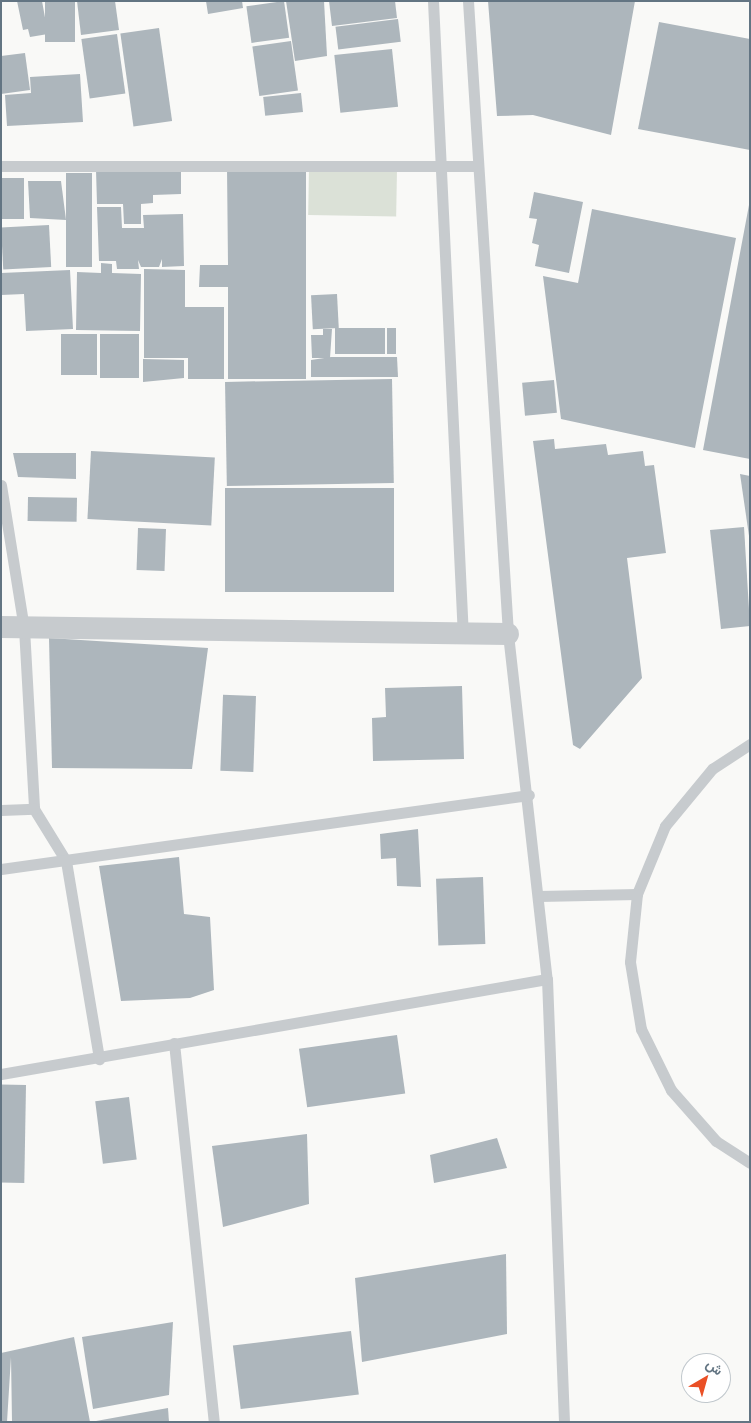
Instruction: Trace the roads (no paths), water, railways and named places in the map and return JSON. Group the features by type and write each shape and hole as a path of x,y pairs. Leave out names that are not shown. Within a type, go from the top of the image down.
{"street":[{"path":"1,627 463,636 508,634"}],"lane":[{"path":"433,1 463,636"},
{"path":"468,1 508,634 529,795 548,980 564,1422"},
{"path":"1,166 442,163 477,166"},
{"path":"1,485 24,628 34,809 66,861 99,1058"},
{"path":"750,744 712,769 665,826 637,894 630,962 641,1029 671,1090 716,1141 750,1163"},
{"path":"1,869 529,795"},
{"path":"1,810 34,809"},
{"path":"539,896 637,894"},
{"path":"1,1074 548,980"},
{"path":"174,1043 214,1422"}]}
